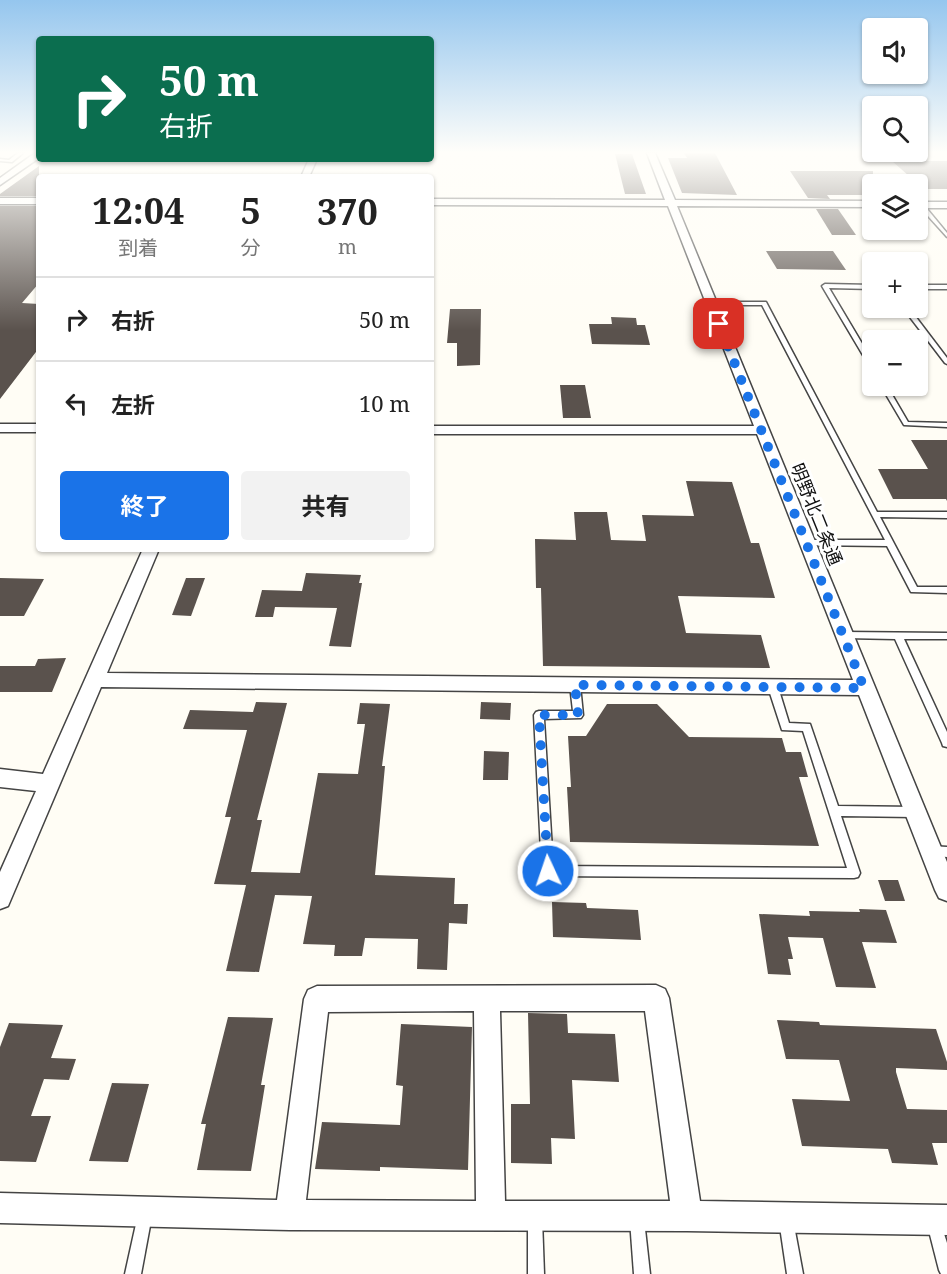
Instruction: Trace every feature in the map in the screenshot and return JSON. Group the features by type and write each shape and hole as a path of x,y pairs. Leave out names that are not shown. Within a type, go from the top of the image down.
{"street":[{"name":"明野北二条通","path":"673,212 915,812 939,851 947,890"},
{"path":"0,428 36,428"},
{"path":"434,429 762,430"},
{"path":"0,898 150,552"},
{"path":"95,680 864,688"},
{"path":"0,778 48,783"},
{"path":"290,1215 317,999 656,998 687,1216"},
{"path":"487,999 491,1215"},
{"path":"0,1208 290,1215 940,1219"}],"lane":[{"path":"928,215 947,236"},
{"path":"862,287 825,286 862,349"},
{"path":"928,287 947,288"},
{"path":"710,303 764,303 914,590 947,590"},
{"path":"914,318 947,362"},
{"path":"890,396 906,424 947,425"},
{"path":"875,514 947,515"},
{"path":"807,543 890,543"},
{"path":"844,635 947,636"},
{"path":"898,636 944,731 947,743"},
{"path":"575,685 578,715 539,715 548,871 854,873 807,727 785,727 773,687"},
{"path":"834,811 915,812"},
{"path":"133,1274 146,1212"},
{"path":"536,1216 536,1274"},
{"path":"637,1216 642,1274"},
{"path":"785,1217 795,1274"},
{"path":"940,1219 947,1270"}],"building":[{"path":"0,212 36,212 36,287 22,303 36,304 36,352 0,399"},
{"path":"818,212 840,212 856,235 832,235"},
{"path":"766,251 833,251 846,270 777,269"},
{"path":"450,309 481,309 480,365 457,366 457,343 447,343"},
{"path":"611,317 636,318 637,325 645,325 650,345 592,344 589,324 612,324"},
{"path":"560,385 585,385 591,418 563,418"},
{"path":"911,440 947,440 947,501 946,499 893,499 878,469 928,469"},
{"path":"686,481 732,482 751,543 759,543 775,598 678,596 686,633 761,635 770,668 543,666 541,588 536,588 535,539 576,540 574,512 607,512 611,540 646,541 642,515 694,516"},
{"path":"306,573 361,575 359,583 362,583 351,647 329,646 337,608 275,607 273,617 255,617 262,590 302,591"},
{"path":"0,578 44,579 24,616 0,616"},
{"path":"186,578 205,578 191,616 172,615"},
{"path":"66,658 52,692 0,692 0,666 35,666 38,659"},
{"path":"256,702 287,703 257,820 262,820 251,872 300,873 318,773 358,774 365,724 357,724 360,703 390,704 382,766 385,766 375,875 455,878 454,904 468,904 467,924 449,923 447,970 417,969 418,939 365,938 362,956 334,956 335,945 303,944 312,896 275,895 259,972 226,971 246,885 214,884 231,817 225,817 247,730 183,729 190,710 253,712"},
{"path":"481,702 511,703 510,720 480,719"},
{"path":"607,704 657,704 689,737 782,738 786,752 801,752 808,777 799,777 819,846 570,842 567,787 571,787 568,736 586,736"},
{"path":"484,751 509,752 508,780 483,780"},
{"path":"878,880 898,880 905,901 885,901"},
{"path":"552,902 586,903 587,908 638,910 641,940 553,937"},
{"path":"859,909 886,910 897,943 862,942 876,988 836,987 823,938 788,937 793,959 788,959 791,975 768,974 759,914 810,916 809,911 860,912"},
{"path":"528,1013 567,1014 568,1033 615,1034 619,1082 572,1080 575,1139 551,1138 552,1164 511,1163 511,1104 530,1104"},
{"path":"228,1017 273,1018 261,1085 265,1085 251,1171 197,1170 206,1124 201,1124"},
{"path":"777,1020 819,1022 820,1025 936,1029 947,1062 947,1070 896,1068 896,1072 907,1109 947,1110 947,1143 932,1143 938,1165 892,1163 888,1149 802,1146 792,1099 850,1101 839,1060 786,1059"},
{"path":"9,1023 63,1025 51,1058 76,1059 69,1080 44,1079 31,1116 51,1116 36,1162 0,1161 0,1047"},
{"path":"401,1024 472,1027 468,1170 380,1167 380,1171 315,1169 322,1122 400,1125 403,1086 396,1085"},
{"path":"112,1083 149,1084 128,1162 89,1161"}],"route":[{"path":"548,871 539,715 578,715 575,685 864,688 719,324"}]}
